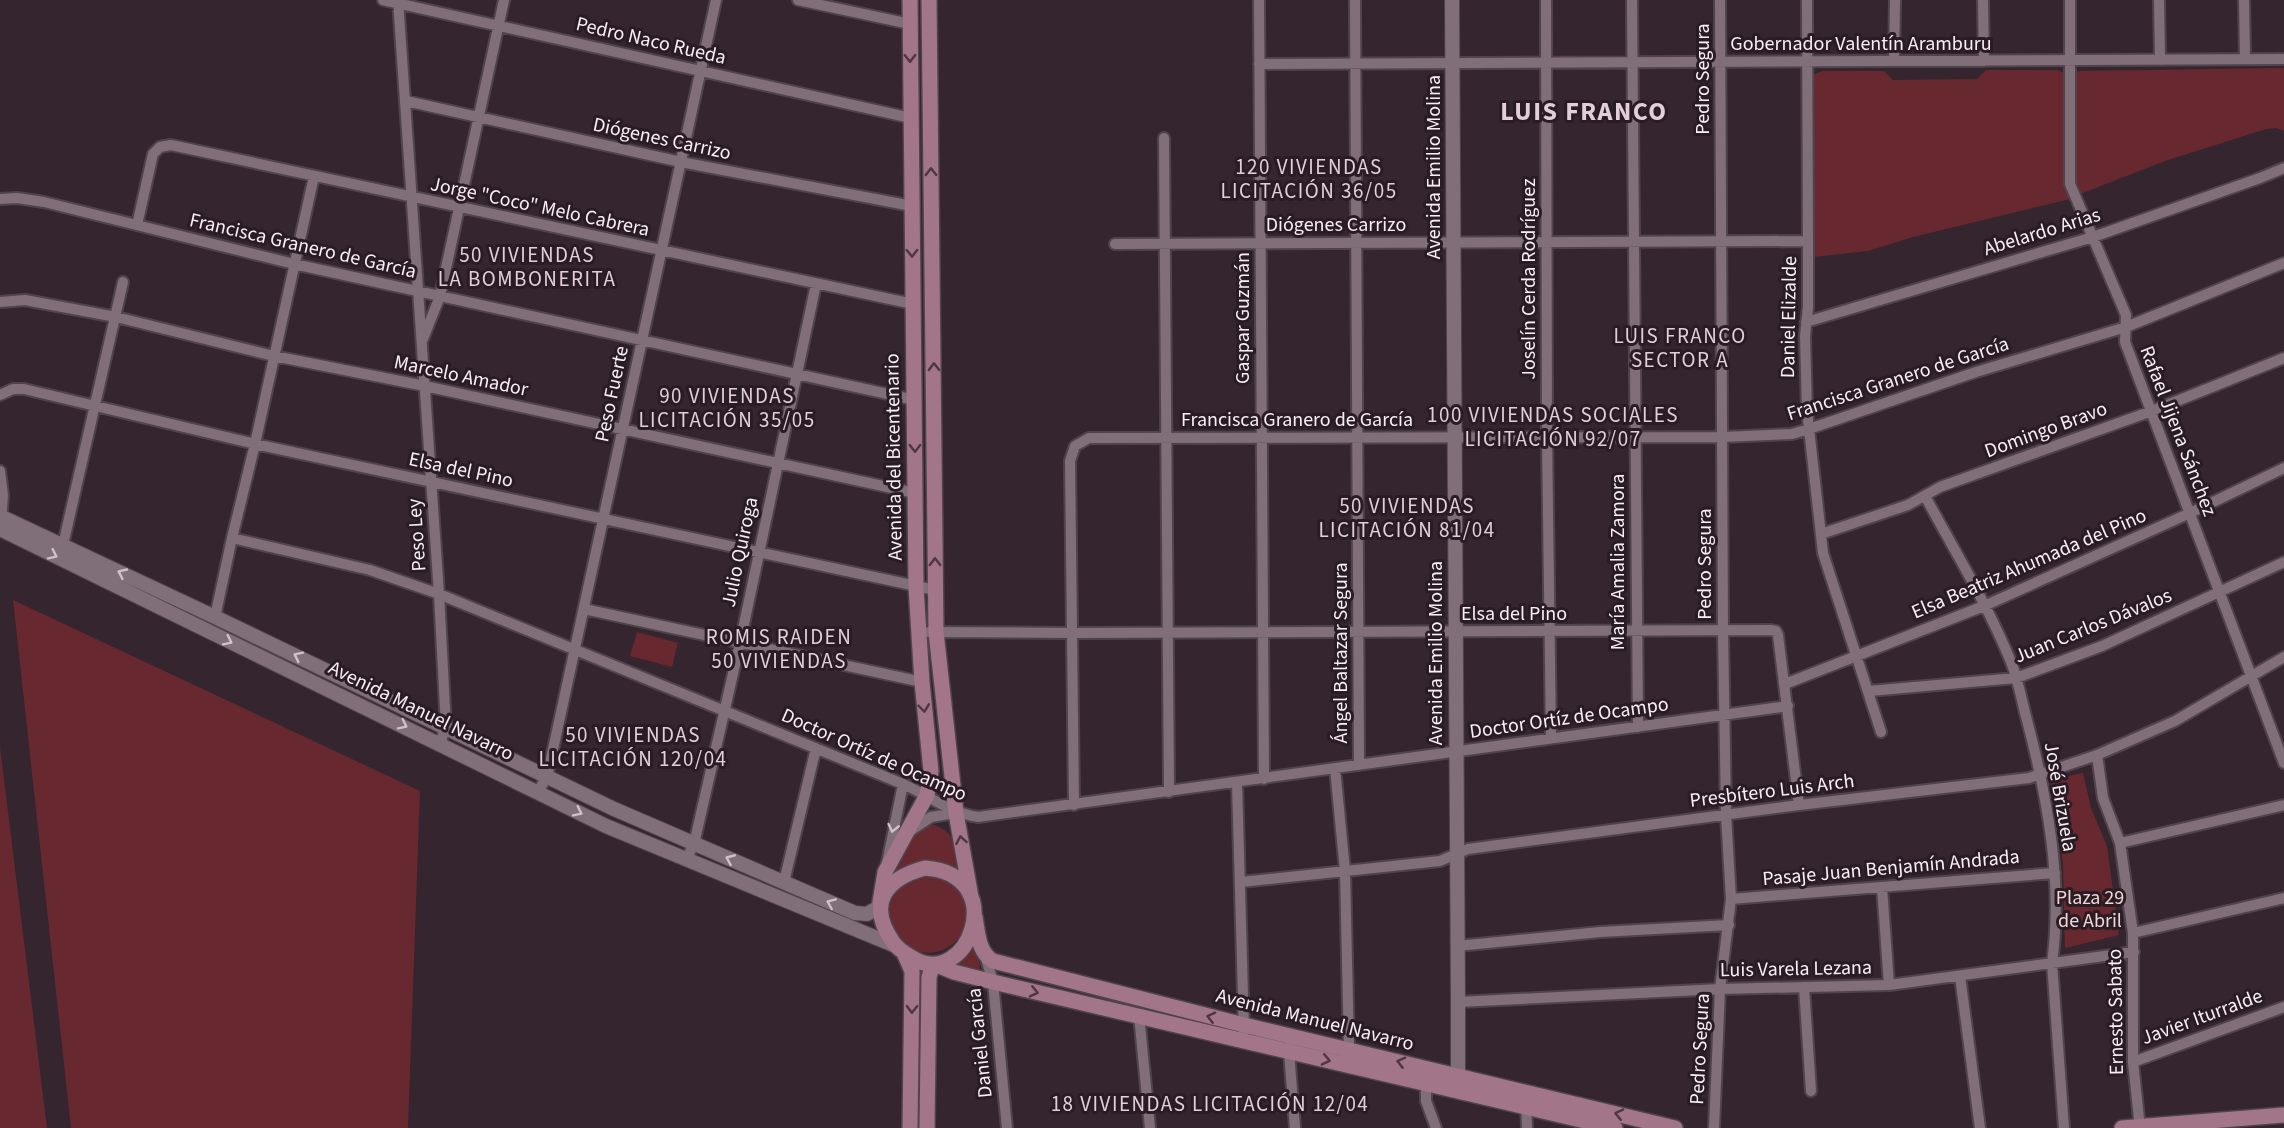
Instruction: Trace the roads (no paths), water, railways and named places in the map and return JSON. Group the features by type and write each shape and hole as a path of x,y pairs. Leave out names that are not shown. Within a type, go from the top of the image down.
{"main road":[{"name":"Avenida del Bicentenario","path":"880,904 885,872 927,795 931,771 916,587 910,0"},
{"name":"Avenida del Bicentenario","path":"929,0 936,632 956,813 971,897"},
{"path":"935,965 915,960 900,949 886,933 880,904 887,891 904,876 925,868 938,869 960,881 971,897 981,949 985,955"},
{"path":"927,1128 929,977 935,965 956,954 963,947 973,930 975,917"},
{"path":"900,949 912,971 910,1128"},
{"name":"Avenida Manuel Navarro","path":"985,955 993,961 1006,965 1244,1025 1291,1044 1526,1100 1676,1128"},
{"name":"Avenida Manuel Navarro","path":"935,965 993,982 1244,1041 1349,1049 1427,1076"},
{"name":"Avenida Manuel Navarro","path":"1526,1100 1614,1128"},
{"path":"2122,1128 2284,1115"}],"street":[{"name":"Pedro Naco Rueda","path":"383,0 911,118"},
{"path":"422,342 440,296 504,0"},
{"name":"Peso Fuerte","path":"537,793 547,777 716,0"},
{"path":"798,0 910,24"},
{"name":"Gaspar Guzmán","path":"1259,0 1261,633 1264,779"},
{"name":"Ángel Baltazar Segura","path":"1355,0 1359,765"},
{"name":"Avenida Emilio Molina","path":"1452,0 1458,1002 1456,1083"},
{"name":"Joselín Cerda Rodríguez","path":"1546,0 1547,437 1551,738"},
{"name":"María Amalia Zamora","path":"1632,0 1638,727"},
{"name":"Pedro Segura","path":"1714,1128 1720,989 1731,899 1726,815 1724,715 1720,0"},
{"name":"Daniel Elizalde","path":"1807,0 1809,241 1806,411 1823,553 1881,732"},
{"path":"1894,0 1894,61"},
{"path":"1983,0 1984,61"},
{"name":"Rafael Jijena Sánchez","path":"2070,0 2070,184 2126,315 2125,342 2250,677 2279,737 2284,763"},
{"path":"2159,0 2160,60"},
{"path":"2244,0 2245,58"},
{"name":"Peso Ley","path":"398,2 439,594 446,727 440,743"},
{"name":"Gobernador Valentín Aramburu","path":"1259,64 2284,59"},
{"name":"Diógenes Carrizo","path":"406,101 681,162 912,206"},
{"path":"1164,138 1169,792"},
{"name":"Jorge \"Coco\" Melo Cabrera","path":"137,225 153,154 160,147 171,145 913,304"},
{"name":"Abelardo Arias","path":"1806,322 2092,237 2284,168"},
{"path":"215,617 314,176"},
{"name":"Francisca Granero de García","path":"0,200 17,198 44,202 294,264 915,400"},
{"name":"Diógenes Carrizo","path":"1115,244 1809,241"},
{"name":"Francisca Granero de García","path":"1072,633 1070,461 1075,446 1089,438 1723,437 1792,434 1976,372 2126,327 2284,263"},
{"path":"63,545 123,282"},
{"name":"Julio Quiroga","path":"686,860 694,844 740,643 816,284"},
{"name":"Marcelo Amador","path":"0,302 25,300 116,317 274,356 915,493"},
{"name":"Domingo Bravo","path":"1821,534 1908,505 1940,487 2152,411 2284,358"},
{"name":"Elsa del Pino","path":"0,395 13,389 24,389 255,444 935,590"},
{"name":"Elsa Beatriz Ahumada del Pino","path":"1785,684 1984,606 2284,468"},
{"path":"0,471 3,495 0,523"},
{"name":"José Brizuela","path":"1924,496 1984,606 2011,662 2041,775 2055,873 2055,939 2052,963 2064,1128"},
{"name":"Avenida Manuel Navarro","path":"0,523 63,545 614,809 694,844 855,913 867,914 880,904"},
{"name":"Avenida Manuel Navarro","path":"0,523 606,826 900,949"},
{"name":"Doctor Ortíz de Ocampo","path":"232,538 370,570 439,594 725,709 903,784 927,795 956,813 978,817 1788,706"},
{"name":"Juan Carlos Dávalos","path":"1869,691 2016,678 2102,646 2284,562"},
{"path":"584,609 922,682"},
{"name":"Elsa del Pino","path":"918,633 1776,631 1785,684"},
{"path":"1072,633 1074,805"},
{"name":"Presbítero Luis Arch","path":"1241,882 1440,861 1468,849 1799,805 2029,778 2097,754 2175,721 2284,657"},
{"path":"1785,684 1799,805"},
{"path":"784,882 816,748"},
{"name":"Ernesto Sabato","path":"2097,754 2103,798 2120,843 2133,933 2133,1062 2139,1127"},
{"name":"Ángel Baltazar Segura","path":"1335,768 1345,871 1349,1049"},
{"path":"1237,783 1244,1041"},
{"path":"885,872 903,784"},
{"path":"2120,843 2284,805"},
{"path":"907,833 931,817 956,813"},
{"name":"Pasaje Juan Benjamín Andrada","path":"1731,899 2055,873"},
{"path":"1882,887 1889,985"},
{"path":"2133,933 2284,898"},
{"path":"1457,946 1600,932 1729,925"},
{"name":"Luis Varela Lezana","path":"1458,1002 1720,989 1889,985 2134,952"},
{"name":"Daniel García","path":"985,955 993,982 1006,1128"},
{"path":"1960,976 1980,1128"},
{"path":"1804,987 1811,1091"},
{"name":"Javier Iturralde","path":"2133,1062 2284,1007"},
{"path":"1139,1015 1150,1128"},
{"path":"1291,1044 1295,1128"},
{"path":"1427,1076 1426,1101 1436,1128"},
{"path":"1526,1100 1527,1128"}],"district":[{"name":"LUIS FRANCO","path":"1584,111"},
{"name":"120 VIVIENDAS LICITACIÓN 36/05","path":"1309,179"},
{"name":"50 VIVIENDAS LA BOMBONERITA","path":"527,267"},
{"name":"LUIS FRANCO SECTOR A","path":"1680,348"},
{"name":"90 VIVIENDAS LICITACIÓN 35/05","path":"727,408"},
{"name":"100 VIVIENDAS SOCIALES LICITACIÓN 92/07","path":"1553,427"},
{"name":"50 VIVIENDAS LICITACIÓN 81/04","path":"1407,518"},
{"name":"ROMIS RAIDEN 50 VIVIENDAS","path":"779,649"},
{"name":"50 VIVIENDAS LICITACIÓN 120/04","path":"633,747"},
{"name":"18 VIVIENDAS LICITACIÓN 12/04","path":"1210,1104"}],"park label":[{"name":"Plaza 29 de Abril","path":"2090,910"}]}
